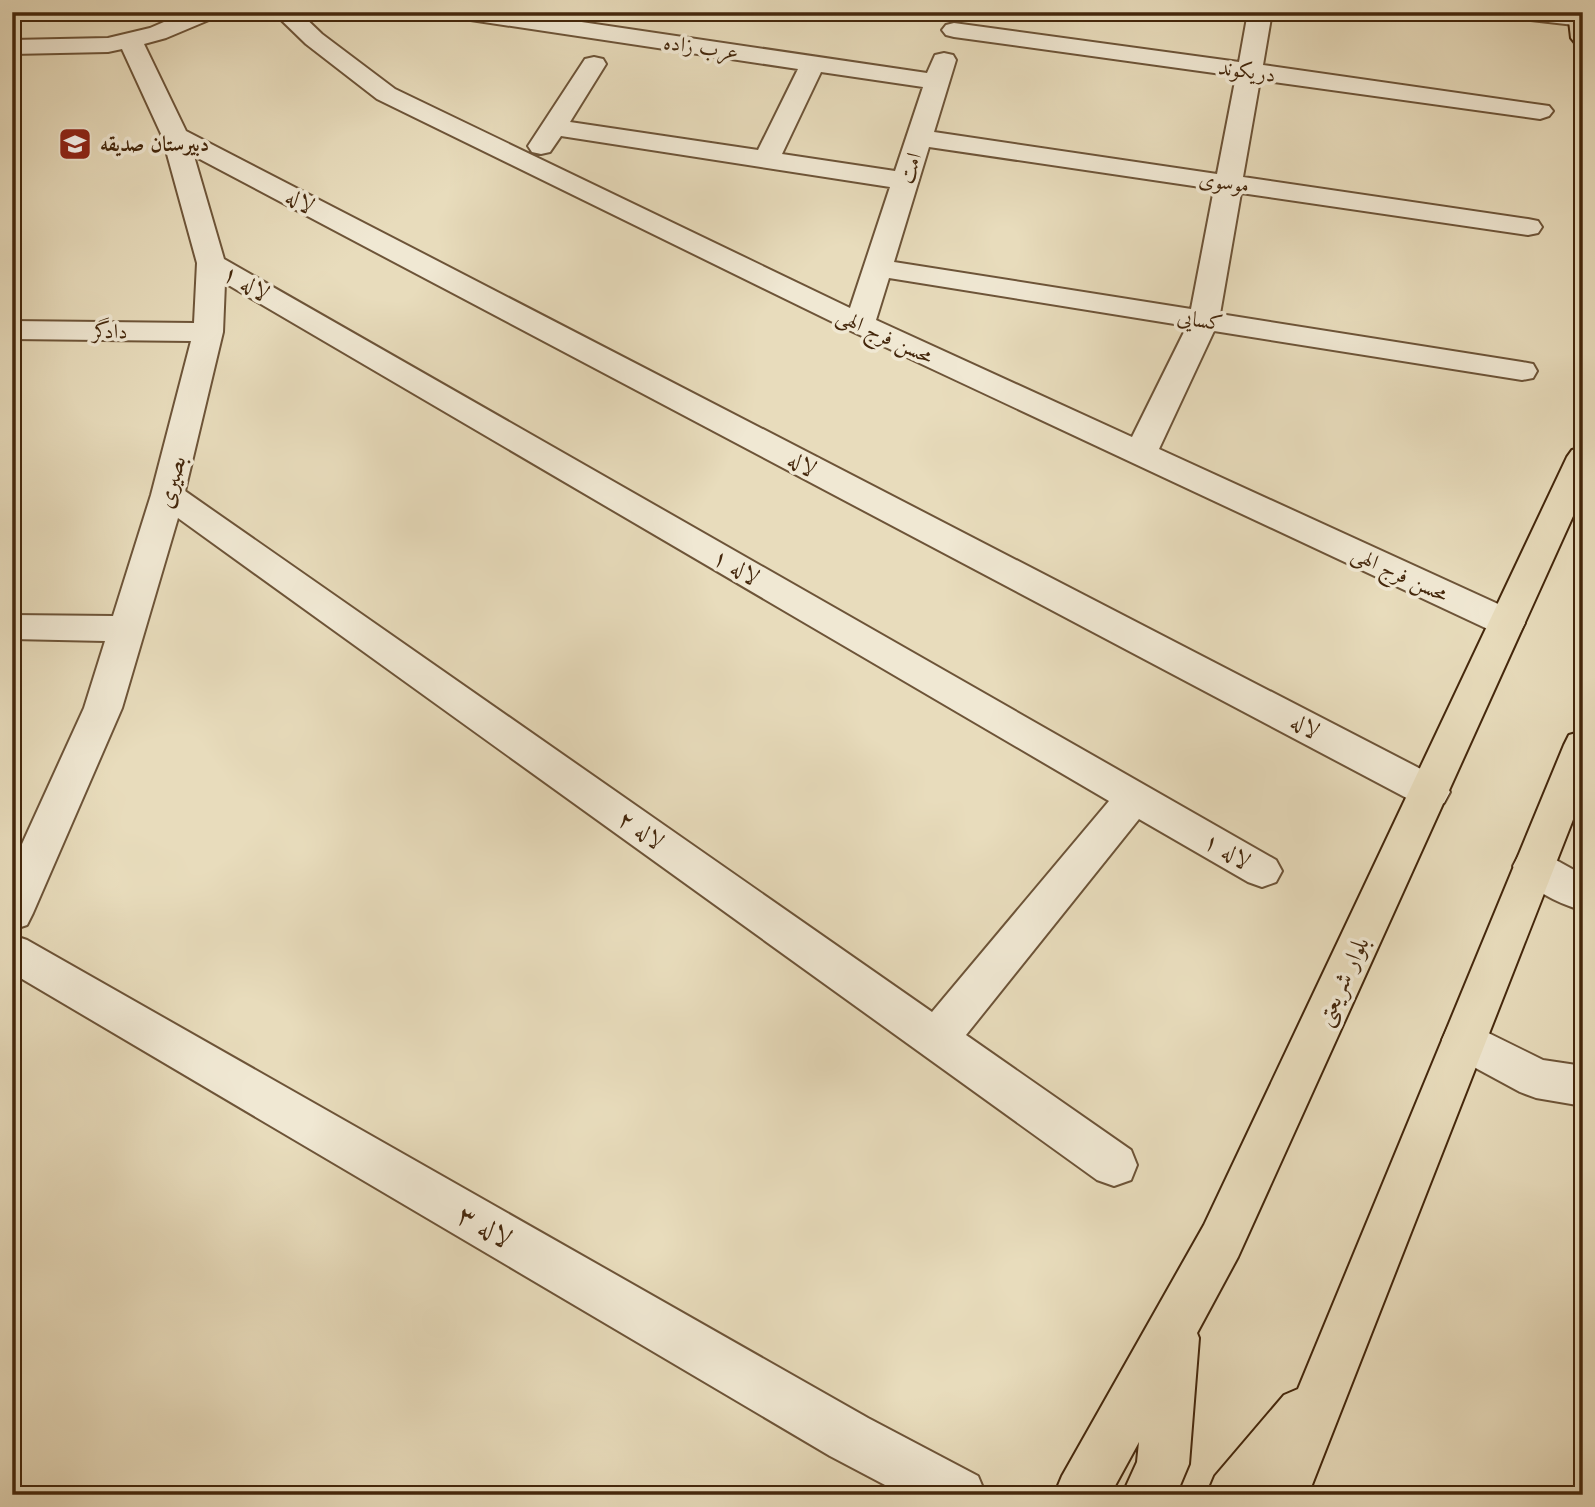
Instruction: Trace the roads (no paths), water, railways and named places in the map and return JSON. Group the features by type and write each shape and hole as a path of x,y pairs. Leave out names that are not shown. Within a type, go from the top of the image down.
{"main road":[{"name":"بلوار شریعتی","path":"1081,1495 1221,1241 1583,457"},
{"path":"1281,1495 1534,866 1574,793 1583,746"},
{"path":"1149,1495 1163,1464 1175,1325"},
{"path":"1234,1495 1324,1387"}],"street":[{"path":"12,47 90,47 131,41 178,26 208,12"},
{"name":"محسن فرج الهی","path":"285,12 314,39 386,94 860,324 1507,623"},
{"name":"عرب زاده","path":"464,12 937,82"},
{"path":"1140,454 1204,321 1261,12"},
{"path":"1521,12 1581,23"},
{"name":"دریکوند","path":"956,21 1249,72 1540,111"},
{"name":"امت","path":"860,324 956,21"},
{"name":"بصیری","path":"12,914 103,708 168,495 208,332 211,263 175,136 131,41"},
{"path":"528,165 594,64"},
{"path":"766,160 813,64"},
{"path":"553,127 906,181"},
{"name":"لاله","path":"175,136 1430,792"},
{"name":"موسوی","path":"919,138 1528,227"},
{"name":"لاله ۱","path":"211,263 1262,871"},
{"name":"کسایی","path":"878,268 1522,371"},
{"name":"دادگر","path":"12,330 208,332"},
{"name":"لاله ۲","path":"168,495 1114,1165"},
{"path":"12,627 127,629"},
{"path":"936,1039 1134,798"},
{"path":"1534,866 1583,895"},
{"name":"لاله ۳","path":"12,952 849,1437 959,1495"},
{"path":"1464,1040 1536,1078 1583,1086"}],"place":[{"name":"دبیرستان صدیقه","path":"75,144"}]}
